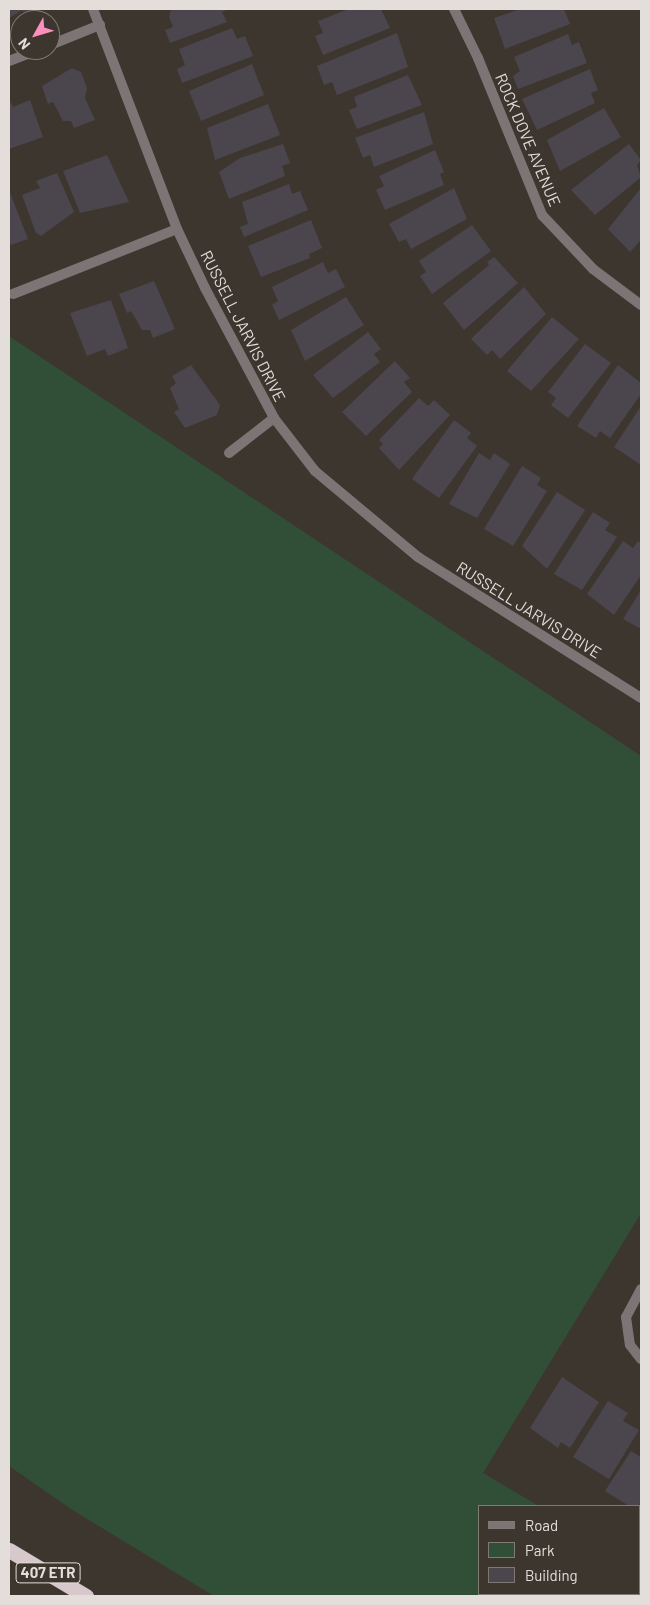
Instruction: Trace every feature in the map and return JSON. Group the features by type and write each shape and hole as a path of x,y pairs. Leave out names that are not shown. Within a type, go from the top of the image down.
{"highway":[{"name":"407 ETR","path":"9,1550 86,1596"}],"street":[{"name":"RUSSELL JARVIS DRIVE","path":"93,9 177,229 235,350 274,418 315,471 418,557 641,698"},
{"name":"ROCK DOVE AVENUE","path":"454,9 542,215 593,269 641,306"},
{"path":"60,41 100,25"},
{"path":"13,294 177,229"},
{"path":"229,453 274,418"},
{"path":"641,1289 626,1316 630,1345 641,1359"}],"green space":[{"path":"9,336 641,756 641,1213 483,1473 537,1505 478,1505 478,1595 640,1595 640,1580 641,1596 214,1596 74,1511 9,1466"}],"building":[{"path":"9,9 44,9 10,10 9,18"},
{"path":"171,9 229,9 222,12 227,22 170,43 165,30 173,27 169,17"},
{"path":"349,9 381,9 390,28 323,55 315,36 323,33 318,21"},
{"path":"520,9 564,9 570,24 505,49 494,18"},
{"path":"232,28 237,39 245,36 253,56 182,83 177,69 185,65 179,49"},
{"path":"397,33 408,67 337,95 332,82 324,85 317,66"},
{"path":"568,34 572,45 579,42 587,63 518,89 513,76 520,71 514,57"},
{"path":"252,64 264,95 201,121 189,91"},
{"path":"72,68 81,72 87,88 85,98 95,120 74,128 71,121 63,121 53,102 48,104 42,86"},
{"path":"590,69 598,90 591,93 595,103 537,130 522,99"},
{"path":"408,75 422,105 357,129 349,110 357,107 354,97"},
{"path":"9,99 13,107 30,100 43,137 9,149"},
{"path":"268,104 280,135 215,160 207,128"},
{"path":"604,108 621,137 560,171 547,140"},
{"path":"424,112 433,144 374,167 370,155 363,158 355,138"},
{"path":"283,144 290,163 282,166 285,176 229,199 219,172 240,158"},
{"path":"629,144 641,160 637,165 641,177 595,215 571,190"},
{"path":"435,150 444,172 440,174 444,185 385,210 376,190 384,186 379,176"},
{"path":"107,155 129,202 80,213 63,171"},
{"path":"57,173 74,212 41,236 36,233 22,195 40,188 36,181"},
{"path":"289,184 292,194 300,191 308,210 244,237 240,227 248,224 242,202"},
{"path":"454,188 467,219 411,249 406,239 399,242 389,224"},
{"path":"641,188 641,240 630,252 608,229"},
{"path":"9,190 28,239 11,245 9,242"},
{"path":"311,220 322,248 309,254 310,258 261,277 248,246"},
{"path":"472,225 491,251 432,294 420,276 426,272 419,261"},
{"path":"494,257 518,283 464,330 443,303 489,265 487,262"},
{"path":"323,262 328,273 336,269 345,287 279,320 272,305 278,301 272,287"},
{"path":"154,281 175,329 153,338 150,330 142,330 131,311 127,313 119,294"},
{"path":"524,287 546,314 500,359 492,350 487,355 471,339"},
{"path":"346,297 364,325 305,361 291,330"},
{"path":"111,300 128,348 108,356 105,349 87,356 70,313"},
{"path":"552,317 579,339 531,391 507,371"},
{"path":"368,332 381,349 374,354 380,362 333,398 313,375"},
{"path":"585,344 611,363 568,418 551,405 556,398 548,392"},
{"path":"395,361 410,378 404,382 412,392 366,436 342,412"},
{"path":"191,365 220,405 217,415 185,428 174,412 179,409 170,388 176,383 172,376"},
{"path":"618,365 641,383 641,394 610,438 600,431 596,438 577,426"},
{"path":"419,398 428,406 434,400 450,415 399,470 379,448 383,444 379,440"},
{"path":"641,406 641,465 614,447"},
{"path":"454,420 471,433 467,438 477,446 439,498 412,479"},
{"path":"479,453 490,460 494,453 510,464 477,518 449,504"},
{"path":"522,466 541,478 537,485 547,491 513,546 484,529"},
{"path":"557,492 585,510 547,569 522,546"},
{"path":"593,512 610,523 605,530 617,537 582,590 554,574"},
{"path":"623,541 633,548 638,541 641,543 641,575 614,615 587,594"},
{"path":"641,590 641,629 623,619"},
{"path":"562,1377 599,1402 570,1448 561,1442 558,1448 530,1428"},
{"path":"608,1401 628,1413 623,1421 639,1430 609,1479 573,1457"},
{"path":"631,1451 641,1457 641,1514 640,1505 627,1505 605,1491"}]}
